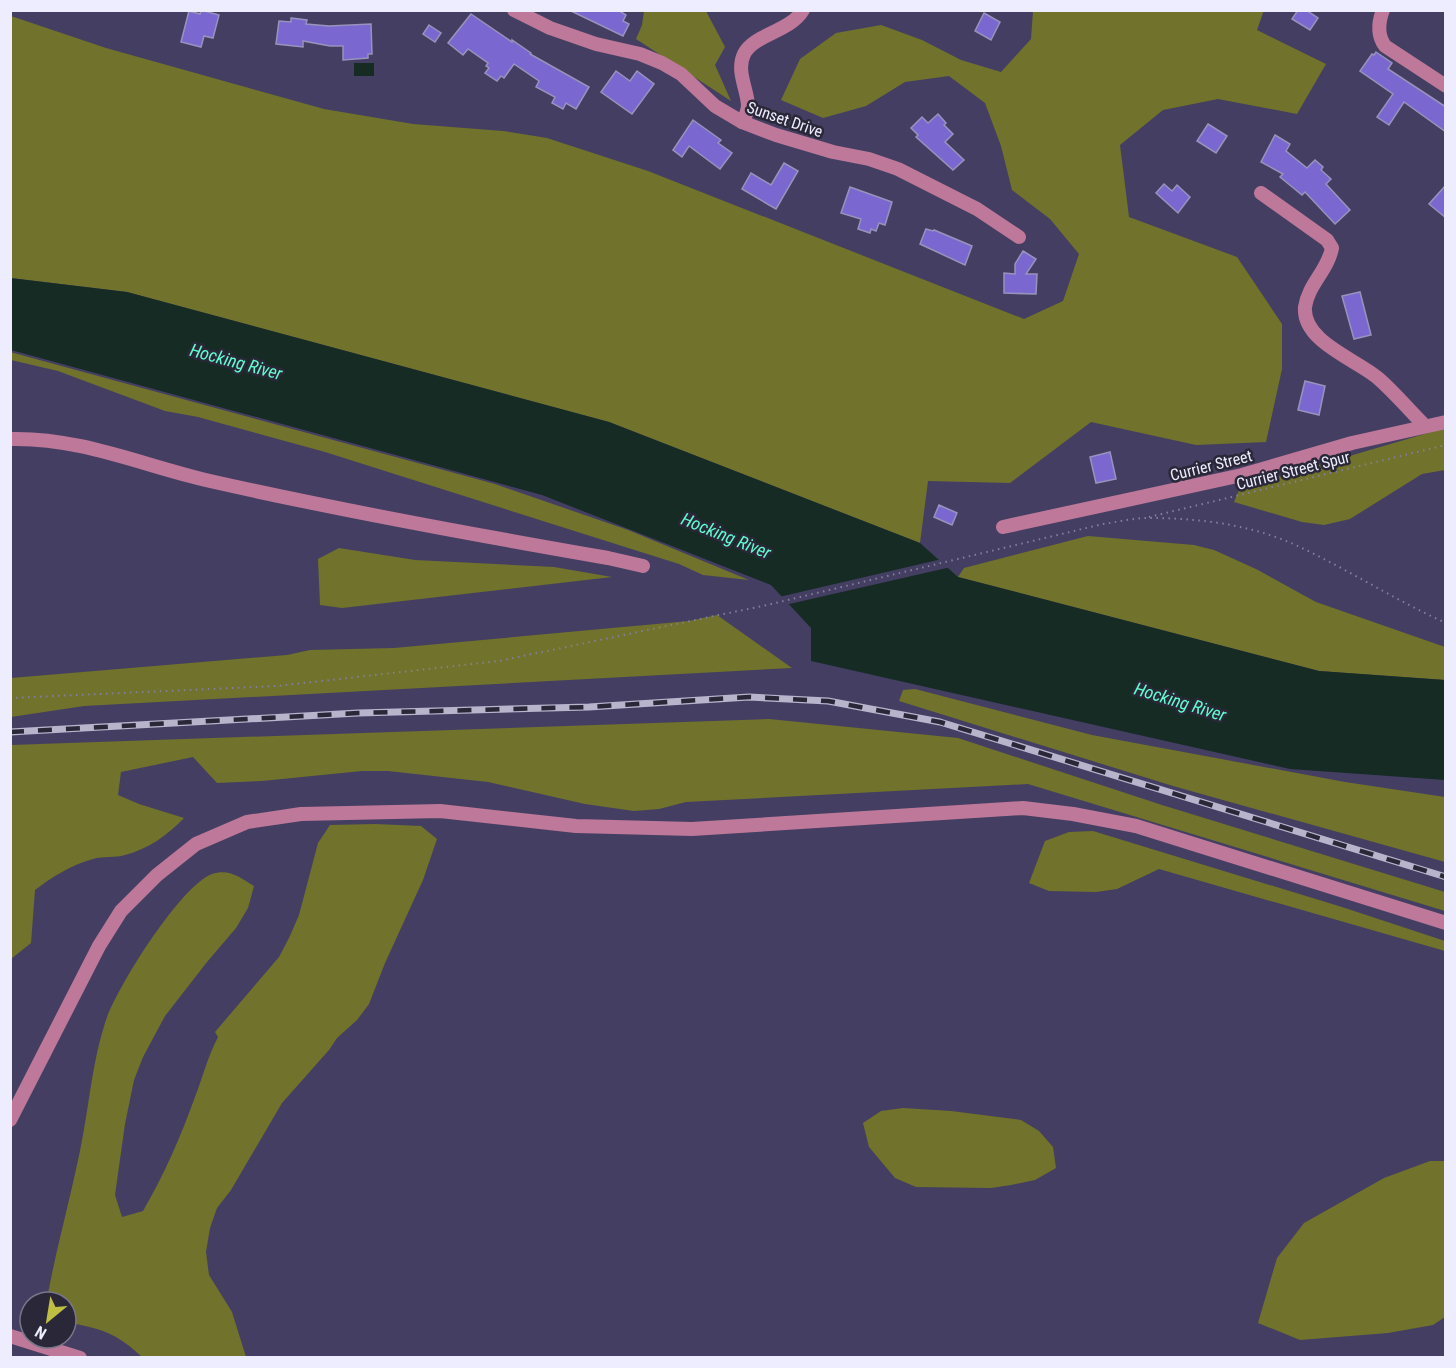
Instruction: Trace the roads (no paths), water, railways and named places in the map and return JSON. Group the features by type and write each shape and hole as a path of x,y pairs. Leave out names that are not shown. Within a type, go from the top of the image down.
{"street":[{"name":"Sunset Drive","path":"514,10 550,28 596,44 640,54 662,63 681,74 715,106 742,122 805,144 869,159 898,170 977,209 1019,237"},
{"path":"742,122 748,106 742,78 743,56 749,47 799,17 803,10"},
{"path":"1383,10 1378,29 1382,41 1389,50 1446,86"},
{"path":"1261,193 1327,240 1332,248 1330,258 1307,296 1305,314 1317,336 1369,370 1425,425"},
{"name":"Currier Street","path":"1003,527 1232,478 1352,443 1446,422"},
{"path":"10,439 28,438 102,450 207,481 349,512 643,566"},
{"path":"10,1120 99,946 121,911 157,875 196,844 247,822 301,814 440,811 576,826 692,829 1023,808 1073,814 1136,826 1446,923"},
{"path":"10,1336 80,1358"}],"water":[{"path":"354,63 374,63 374,76 354,76"},
{"name":"Hocking River","path":"10,278 127,292 609,422 920,543 958,577 1319,671 1445,680 1445,780 1290,769 811,661 811,628 771,585 542,495 11,350"}],"railway":[{"path":"10,732 358,713 589,707 749,697 828,701 940,722 1446,877"}]}
